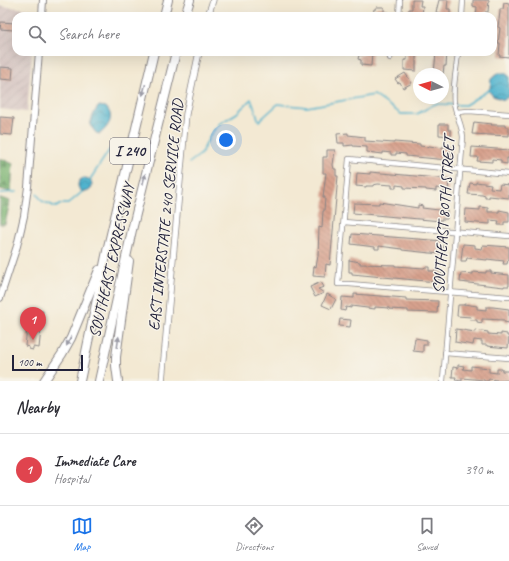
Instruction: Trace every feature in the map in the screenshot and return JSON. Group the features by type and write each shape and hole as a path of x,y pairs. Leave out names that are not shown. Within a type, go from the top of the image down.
{"highway":[{"path":"165,12 168,0"},
{"path":"186,12 190,0"},
{"name":"SOUTHEAST EXPRESSWAY","path":"80,381 107,251 153,56"},
{"name":"SOUTHEAST EXPRESSWAY","path":"99,381 132,230 175,56"},
{"path":"118,381 116,357 132,230"},
{"path":"44,381 62,354 70,338 107,251"}],"main road":[{"path":"42,12 43,0"},
{"path":"0,298 17,246 24,216 28,187 39,56"}],"street":[{"path":"209,12 213,0"},
{"path":"399,12 400,0"},
{"path":"462,12 463,0"},
{"name":"EAST INTERSTATE 240 SERVICE ROAD","path":"162,381 186,114 198,56"},
{"name":"SOUTHEAST 80TH STREET","path":"443,381 463,137 461,124 456,110 455,86 458,56"},
{"path":"456,110 509,114"},
{"path":"509,174 349,159 338,284 451,292 509,298"},
{"path":"344,222 509,236"},
{"path":"445,353 509,358"}],"shaded area":[{"path":"0,6 36,10 36,12 12,12 12,56 32,56 27,112 0,109"}],"green space":[{"path":"0,158 13,164 11,192 0,189"},
{"path":"0,198 10,201 5,224 0,224"}],"water":[{"path":"498,73 505,73 509,76 509,96 504,100 493,96 488,90 490,88 491,79"},
{"path":"99,106 106,107 110,114 110,121 108,125 100,134 96,133 90,125 94,112"},
{"path":"82,178 88,178 92,182 92,188 88,192 82,192 78,188 78,182"}],"building":[{"path":"412,0 421,0 420,6 423,6 422,12 409,12 409,9 412,9"},
{"path":"439,0 448,0 447,9 450,9 450,12 436,12"},
{"path":"473,0 489,0 488,12 476,12 477,7 473,6"},
{"path":"504,3 509,4 509,57 499,56 500,43 498,43 500,28 498,27 500,9 503,9"},
{"path":"376,7 384,7 384,12 374,12 374,9 376,9"},
{"path":"1,22 12,23 12,30 0,29"},
{"path":"359,56 372,56 371,66 361,65 361,60 358,59"},
{"path":"407,56 416,56 416,68 413,68 413,71 404,70 404,60 407,60"},
{"path":"436,56 447,56 446,66 444,66 444,68 435,68"},
{"path":"0,67 13,68 12,80 0,79"},
{"path":"405,73 412,83 403,88 400,82 398,83 395,79"},
{"path":"0,117 14,118 12,135 0,134"},
{"path":"474,122 492,124 491,125 505,125 505,127 509,127 509,136 472,134"},
{"path":"439,124 448,124 448,130 451,130 451,136 439,135"},
{"path":"348,133 348,135 365,137 365,141 420,144 420,146 428,147 452,147 451,157 448,157 447,160 406,156 406,154 396,153 396,155 391,155 391,153 383,152 383,154 367,152 367,147 353,145 344,146 344,143 338,143 337,134"},
{"path":"472,147 509,150 507,164 501,163 501,160 492,159 492,162 477,161 478,157 471,157"},
{"path":"327,150 335,150 333,165 334,169 336,169 336,176 338,176 330,265 326,264 325,277 313,276 314,266 316,267 318,256 319,227 322,228 324,211 325,197 323,197 326,173 323,173 323,157 327,157"},
{"path":"370,172 449,179 448,192 444,192 444,189 436,188 436,191 404,188 404,186 396,185 396,188 392,188 392,185 378,184 366,187 356,186 357,173 370,174"},
{"path":"476,182 491,184 490,188 499,189 500,184 509,185 509,198 489,196 489,198 485,198 485,196 482,195 468,194 470,183 476,184"},
{"path":"379,202 418,208 418,205 423,206 422,208 447,211 447,219 441,219 441,221 353,213 354,203 379,204"},
{"path":"480,207 488,208 488,212 499,212 499,210 509,212 509,222 504,222 504,225 498,225 499,221 490,220 490,224 465,222 466,209 480,210"},
{"path":"352,234 444,241 443,252 440,252 440,254 379,246 379,249 375,249 375,247 351,244"},
{"path":"463,244 475,245 475,248 482,249 483,245 509,247 509,260 507,264 503,264 504,261 487,259 467,258 466,261 461,261"},
{"path":"349,260 360,262 360,264 424,268 429,267 429,271 442,271 441,280 436,279 436,282 352,274 352,272 349,272"},
{"path":"486,271 509,275 509,286 504,287 460,282 461,273 486,273"},
{"path":"321,282 324,287 318,289 324,293 315,297 310,287"},
{"path":"327,294 336,299 331,309 322,305"},
{"path":"354,294 406,298 406,300 438,301 437,313 408,312 408,310 389,308 375,307 375,309 351,306 351,308 346,307 345,311 341,310 342,297 354,298"},
{"path":"464,304 477,306 477,309 486,310 486,307 509,309 509,323 504,322 504,320 482,319 482,323 477,322 477,320 470,320 471,317 457,316 458,305"},
{"path":"29,310 43,311 39,348 33,347 33,350 25,346"},
{"path":"340,319 351,320 350,327 339,326"},
{"path":"456,329 475,332 475,330 482,331 488,332 488,334 507,334 507,336 509,336 508,348 482,345 482,341 474,340 473,345 455,342"},
{"path":"415,338 427,340 427,345 423,345 423,352 413,351"},
{"path":"458,365 464,366 463,369 471,370 471,366 489,368 489,372 497,373 497,369 509,371 509,380 497,381 489,379 488,381 484,381 462,378 462,381 455,380 456,377 452,377 453,367 458,368"}],"waterway":[{"path":"189,163 201,154 210,135 219,124 237,113 251,99 259,121 278,104 307,107 374,95 401,114 417,114 435,104 465,105 489,90"},
{"path":"89,181 110,149"},
{"path":"170,161 176,162"},
{"path":"0,193 17,192"},
{"path":"37,194 42,201 56,207 61,204 68,204 82,192"}],"place":[{"name":"Immediate Care","path":"33,340"}]}
